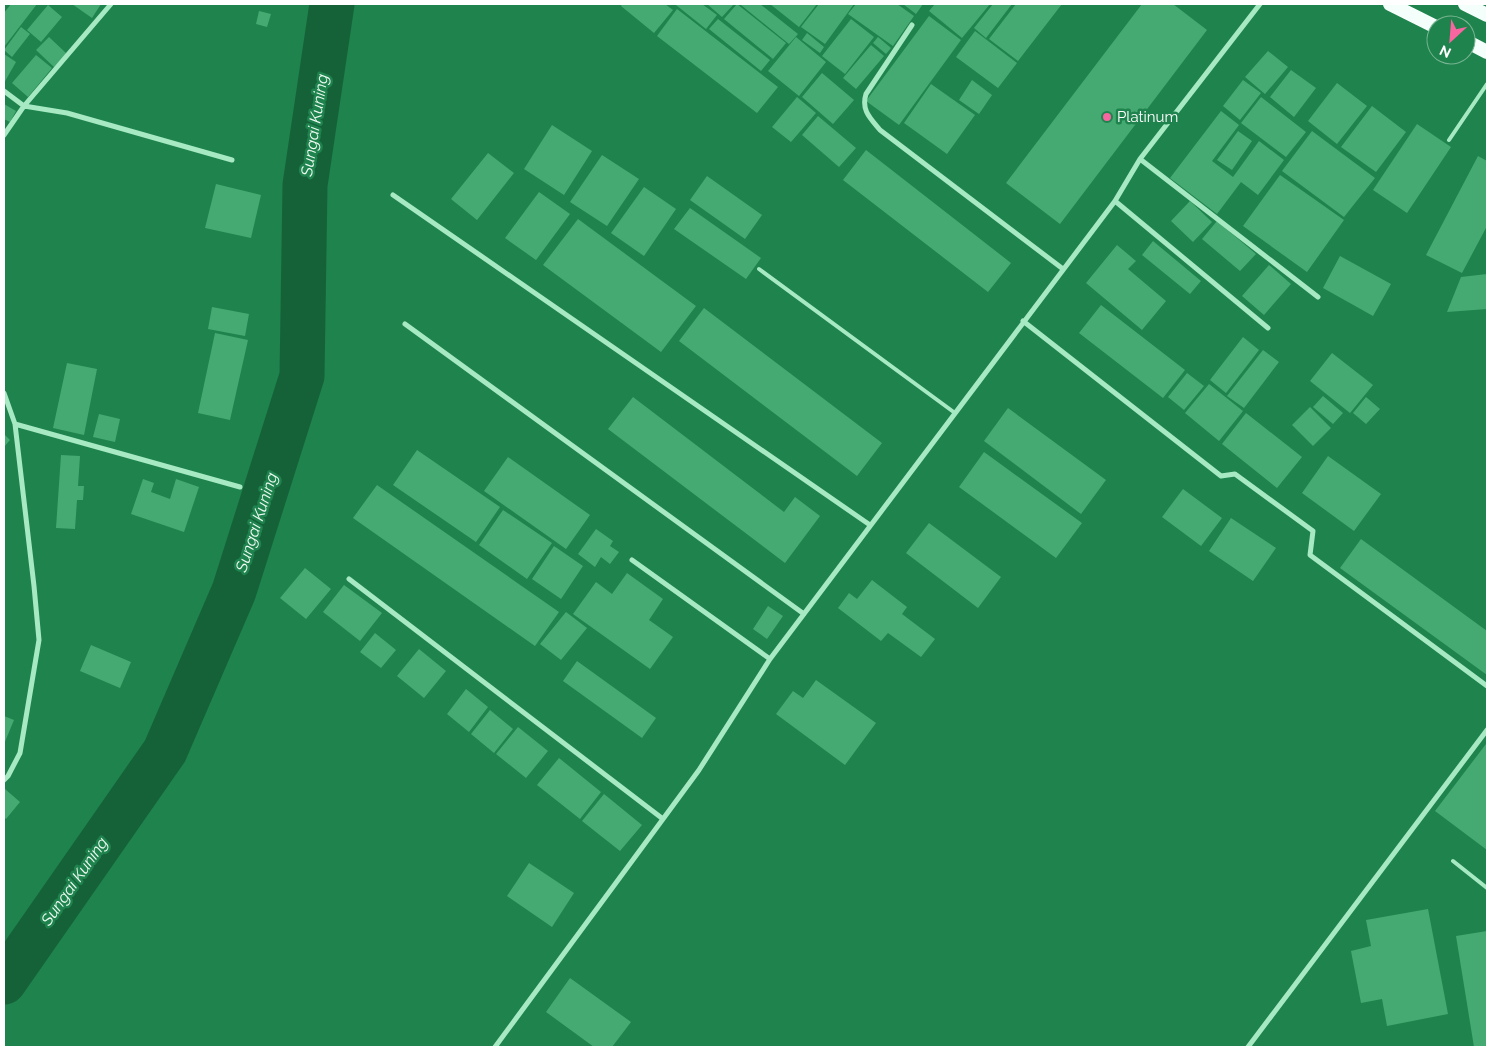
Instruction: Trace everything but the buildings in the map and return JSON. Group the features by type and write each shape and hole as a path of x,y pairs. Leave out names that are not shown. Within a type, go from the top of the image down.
{"highway":[{"path":"1390,4 1426,21"},
{"path":"1465,4 1487,15"}],"street":[{"path":"4,134 24,106 111,4"},
{"path":"495,1047 699,770 770,659 1115,201 1140,159 1260,4"},
{"path":"912,25 866,94 863,103 867,114 880,130 1063,269"},
{"path":"4,91 24,106 67,113 232,160"},
{"path":"1140,159 1318,297"},
{"path":"393,195 870,525"},
{"path":"1115,201 1268,328"},
{"path":"1024,321 1222,476 1235,474 1313,531 1310,556 1487,686"},
{"path":"405,324 804,614"},
{"path":"4,393 15,424 39,640 20,753 4,780"},
{"path":"15,424 240,487"},
{"path":"632,560 770,659"},
{"path":"349,579 664,819"},
{"path":"1248,1047 1487,730"}],"lane":[{"path":"1448,140 1487,84"},
{"path":"759,269 955,413"},
{"path":"1453,861 1487,888"}],"waterway":[{"name":"Sungai Kuning","path":"4,982 165,751 234,591 302,376 305,185 332,4"}],"place":[{"name":"Platinum","path":"1107,117"}]}
